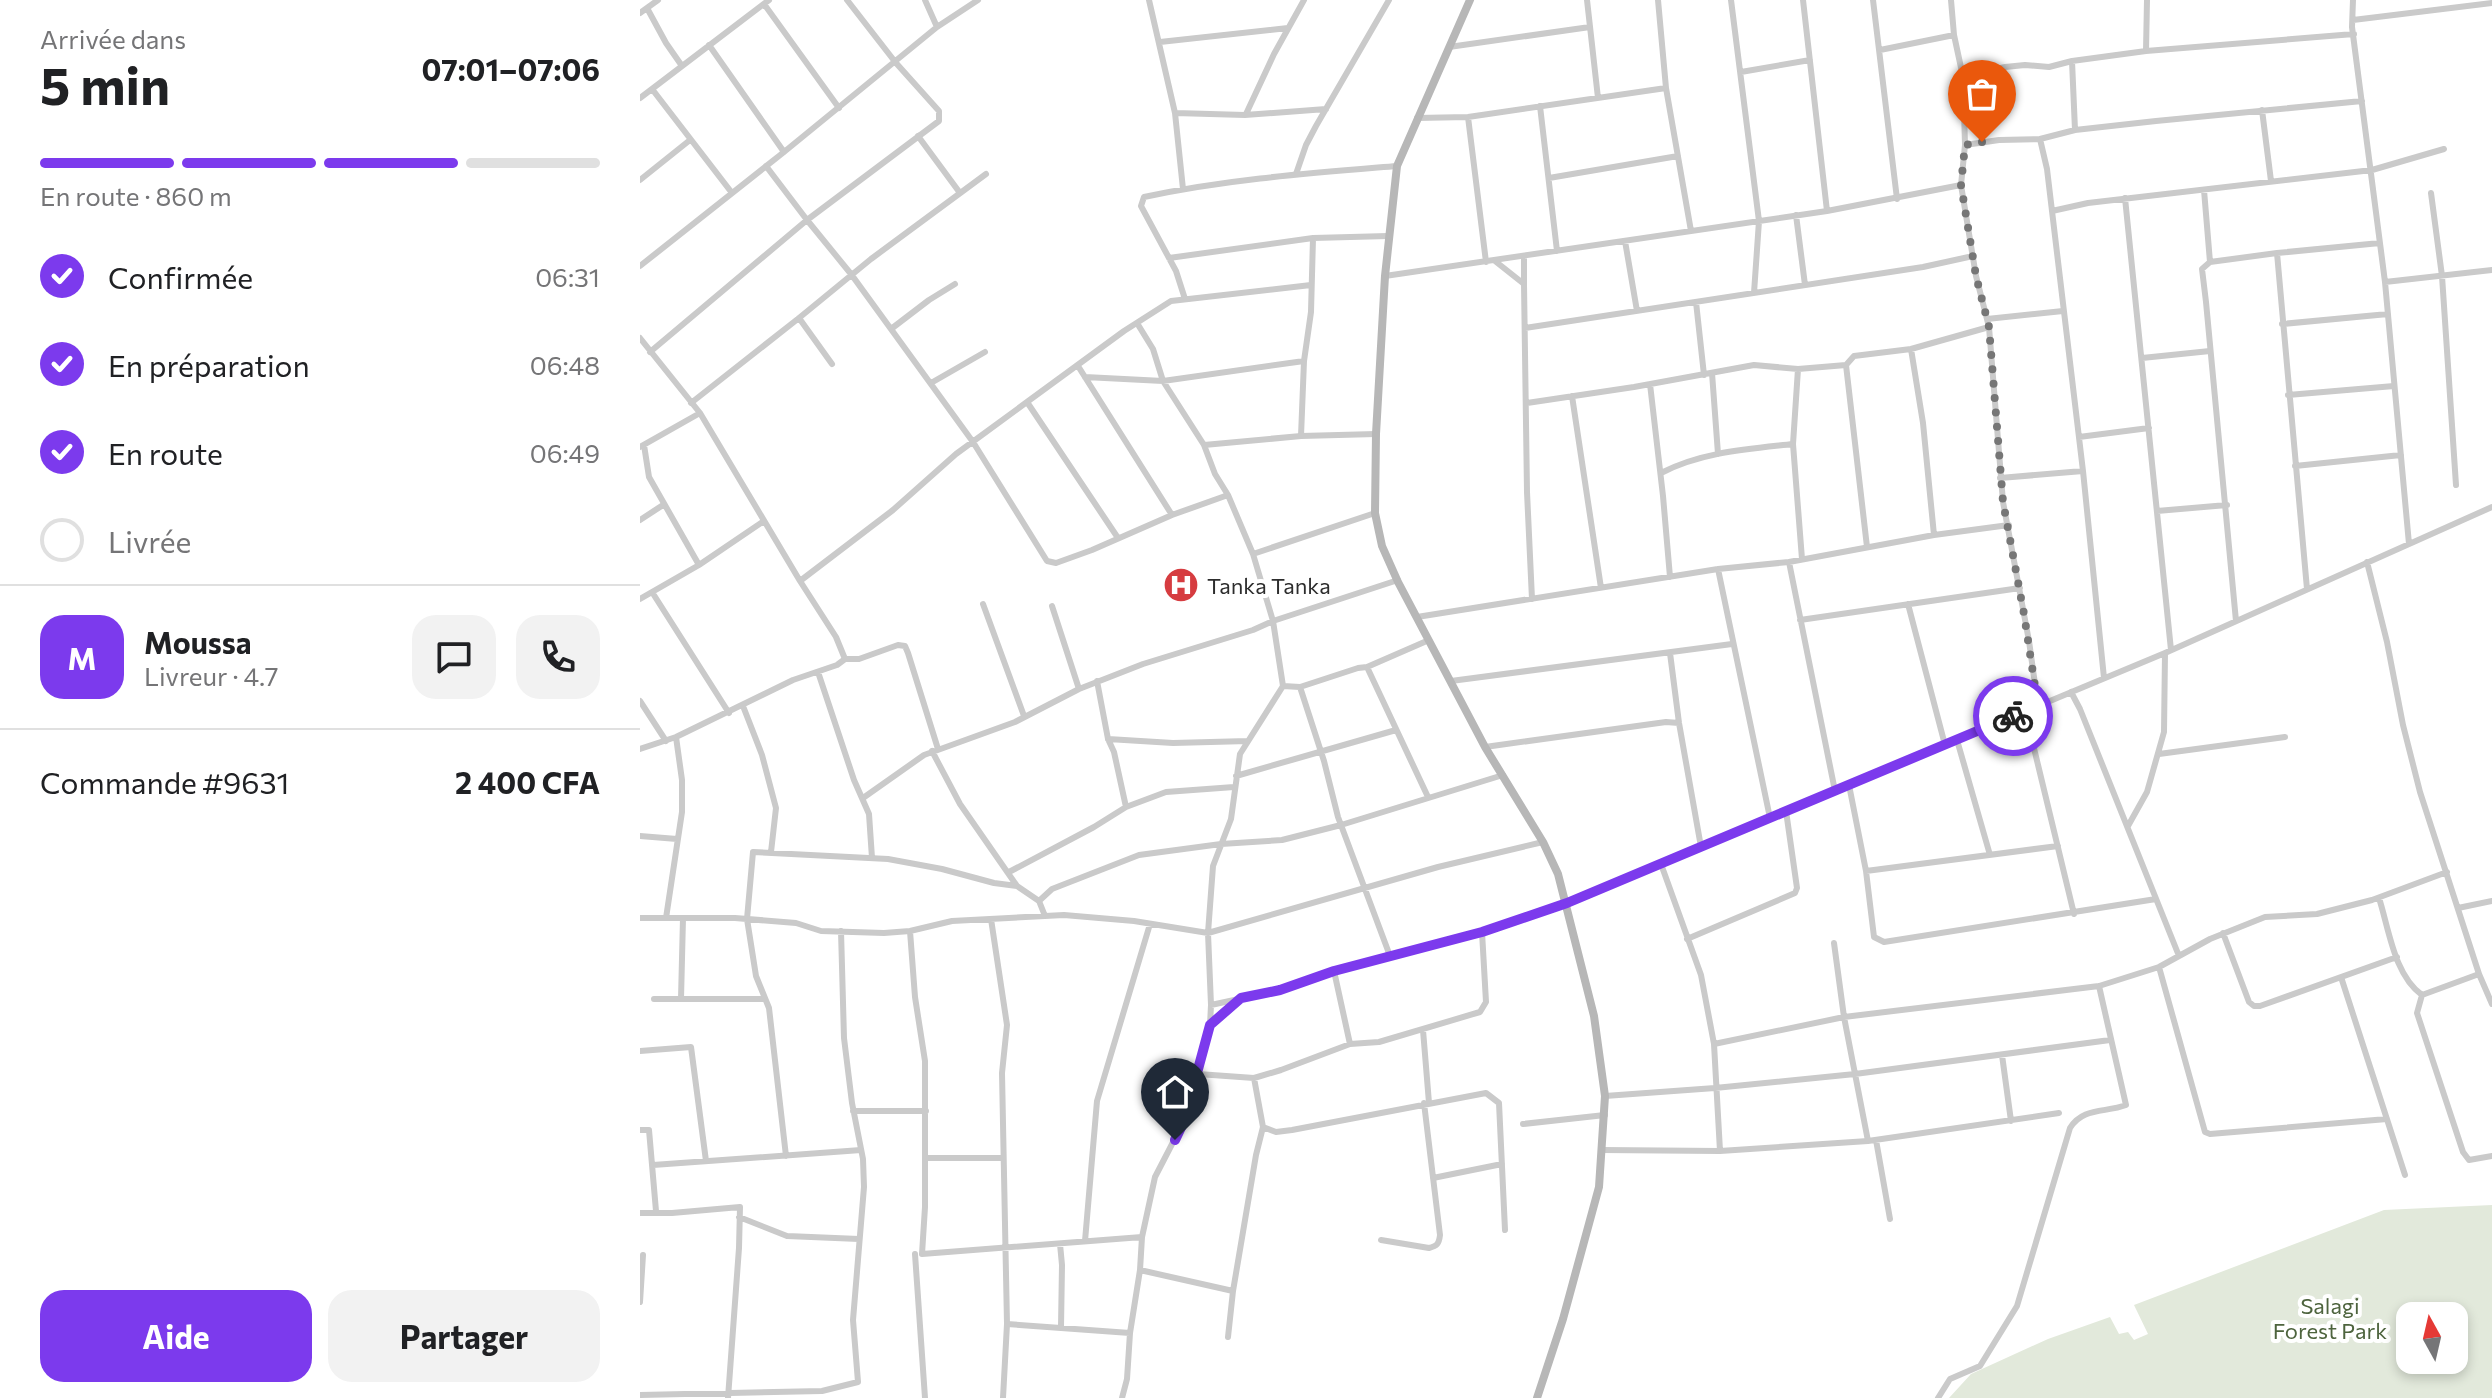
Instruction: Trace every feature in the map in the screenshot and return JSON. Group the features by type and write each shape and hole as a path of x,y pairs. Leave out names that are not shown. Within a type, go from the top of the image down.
{"street":[{"path":"640,13 658,0"},
{"path":"650,352 807,220 939,121 941,115 847,0"},
{"path":"925,0 937,27"},
{"path":"640,266 937,27 978,0"},
{"path":"1149,0 1175,113 1183,189"},
{"path":"1245,115 1304,0"},
{"path":"1296,174 1306,145 1389,0"},
{"path":"1470,0 1397,166 1385,276 1375,513 1382,546 1398,580 1485,747 1543,842 1558,874 1594,1016 1605,1096 1599,1187 1563,1319 1537,1398"},
{"path":"1587,0 1598,98"},
{"path":"1658,0 1666,88 1691,231"},
{"path":"1731,0 1759,221 1754,293"},
{"path":"1803,0 1827,211"},
{"path":"1873,0 1897,199"},
{"path":"1951,0 1954,35 1963,77 1965,145 1961,185 1988,323 2000,478 2038,706"},
{"path":"2146,51 2147,0"},
{"path":"2353,0 2354,34 2385,282 2409,544"},
{"path":"640,98 766,2 839,108"},
{"path":"2353,20 2492,3"},
{"path":"647,8 682,66"},
{"path":"1449,47 1590,27"},
{"path":"1160,42 1288,28"},
{"path":"1963,77 2005,67 2049,67 2146,51 2354,34"},
{"path":"1880,50 1954,35"},
{"path":"709,45 784,152"},
{"path":"1741,72 1810,60"},
{"path":"2072,61 2075,130"},
{"path":"1417,118 1468,117 1666,88"},
{"path":"652,89 732,193"},
{"path":"1965,145 2040,139 2075,130 2362,101"},
{"path":"1540,106 1557,251"},
{"path":"1175,113 1245,115 1326,109"},
{"path":"2262,110 2271,181"},
{"path":"1468,117 1490,261 1524,284"},
{"path":"918,136 960,193"},
{"path":"2040,139 2047,169 2079,437 2104,678"},
{"path":"640,180 690,140"},
{"path":"2052,211 2125,198 2372,170 2444,149"},
{"path":"1549,178 1678,156"},
{"path":"766,166 931,383 973,442 1051,564 1228,495"},
{"path":"1185,299 1169,258 1141,206 1144,197 1296,174 1397,166"},
{"path":"691,403 851,274 986,174"},
{"path":"1385,276 1827,211 1961,185"},
{"path":"2204,190 2210,262"},
{"path":"2431,193 2442,276 2456,485"},
{"path":"2125,198 2168,651 2164,732 2147,792 2128,827"},
{"path":"1796,215 1805,285"},
{"path":"1169,258 1313,238 1388,236"},
{"path":"1301,436 1304,361 1311,312 1313,238"},
{"path":"1625,241 1637,311"},
{"path":"2236,621 2202,269 2210,262 2380,243"},
{"path":"2277,253 2307,589"},
{"path":"1524,256 1527,492 1532,599"},
{"path":"1525,328 1923,267 1973,256"},
{"path":"2385,282 2492,270"},
{"path":"891,329 955,284"},
{"path":"800,581 893,510 973,442 1171,301 1311,285"},
{"path":"1696,302 1718,454"},
{"path":"1527,403 1754,365 1798,369 1846,365 1854,356 1911,349 1988,323 2063,311"},
{"path":"2282,324 2388,314"},
{"path":"799,318 832,364"},
{"path":"1122,1398 1127,1379 1142,1237 1155,1177 1184,1121 1210,1025 1208,933 1213,866 1231,819 1240,754 1283,686 1273,621 1253,554 1204,445 1163,381 1153,349 1137,323"},
{"path":"640,338 700,413 836,637 845,659"},
{"path":"1911,349 1923,423 1934,535"},
{"path":"2142,358 2210,351"},
{"path":"931,383 985,352"},
{"path":"1085,377 1163,381 1304,361"},
{"path":"1846,365 1867,547"},
{"path":"1078,366 1172,515"},
{"path":"1798,369 1793,444 1802,559"},
{"path":"1650,384 1670,577"},
{"path":"2288,395 2394,386"},
{"path":"1572,396 1601,588"},
{"path":"1027,402 1118,538"},
{"path":"699,565 649,477 642,446 700,413"},
{"path":"2079,437 2149,428"},
{"path":"1204,445 1301,436 1376,434"},
{"path":"1661,473 1681,463 1718,454 1793,444"},
{"path":"2295,466 2401,455"},
{"path":"2000,478 2083,471"},
{"path":"640,520 663,505"},
{"path":"2157,511 2227,505"},
{"path":"1211,1005 1280,990 1334,971 1482,932 1567,903 2168,651 2492,507"},
{"path":"1253,554 1375,513"},
{"path":"640,599 699,565 764,521"},
{"path":"1417,617 1718,569 1789,562 1934,535 2009,525"},
{"path":"1789,562 1835,791"},
{"path":"2367,562 2413,766 2479,974 2492,1004"},
{"path":"1718,569 1770,818"},
{"path":"863,798 924,755 1015,722 1097,681 1398,580"},
{"path":"1800,620 2020,588"},
{"path":"652,592 729,713"},
{"path":"983,604 1024,716"},
{"path":"1908,604 1945,745"},
{"path":"1052,606 1079,689"},
{"path":"1283,686 1300,687 1367,667 1429,640"},
{"path":"1451,681 1732,644"},
{"path":"640,749 676,737 793,680 845,659 859,659 898,645 905,646 935,750 960,804 1017,886 1039,901 1045,916"},
{"path":"1670,653 1701,847"},
{"path":"1367,667 1428,797"},
{"path":"818,672 854,780 869,814 872,858"},
{"path":"1097,681 1126,807"},
{"path":"1300,687 1341,825 1390,956"},
{"path":"2071,692 2179,956"},
{"path":"640,701 666,741"},
{"path":"743,706 762,755 776,808 771,852"},
{"path":"2025,711 2074,914"},
{"path":"1485,747 1666,722 1679,723"},
{"path":"1236,776 1396,730"},
{"path":"666,918 682,812 682,780 676,737"},
{"path":"2159,754 2285,737"},
{"path":"1108,739 1173,743 1248,741"},
{"path":"1957,740 1990,855"},
{"path":"1039,901 1052,889 1139,855 1282,840 1503,775"},
{"path":"1849,785 1866,871 1874,937 1884,942 2156,899"},
{"path":"1009,872 1126,807 1166,792 1234,787"},
{"path":"1687,939 1795,893 1797,888 1786,811"},
{"path":"640,836 677,839"},
{"path":"640,918 747,919 796,923 821,931 884,933 910,931 952,921 1064,915 1208,933 1438,867 1543,842"},
{"path":"1866,871 2058,846"},
{"path":"786,1156 769,1008 756,976 747,919 753,852 872,858 942,869 1017,886"},
{"path":"1661,864 1701,975 1714,1044 1720,1151"},
{"path":"1714,1044 1844,1017 2099,986 2159,967 2223,933 2265,917 2317,914 2379,898 2447,872"},
{"path":"2379,898 2405,979 2422,995"},
{"path":"2458,908 2492,901"},
{"path":"681,999 683,918"},
{"path":"991,919 1007,1025 1002,1073 1007,1324 1003,1398"},
{"path":"1085,1241 1097,1101 1150,924"},
{"path":"640,1395 822,1394 858,1382 853,1320 864,1187 844,1038 841,931"},
{"path":"910,931 915,997 925,1061 922,1254 1142,1237"},
{"path":"1198,1074 1254,1078 1350,1044 1379,1042 1480,1012 1485,1007 1482,932"},
{"path":"2223,933 2249,1002 2254,1006 2397,957"},
{"path":"1834,943 1855,1074 1890,1219"},
{"path":"2159,967 2205,1132 2387,1119"},
{"path":"1334,971 1350,1044"},
{"path":"2422,995 2479,974"},
{"path":"2341,977 2405,1175"},
{"path":"1938,1398 1950,1379 1980,1366 2017,1306 2070,1128 2076,1118 2126,1105 2099,986"},
{"path":"2422,995 2417,1013 2463,1152 2469,1160 2492,1156"},
{"path":"1210,1025 1241,998"},
{"path":"654,999 765,999"},
{"path":"1381,1240 1429,1248 1436,1246 1440,1235 1423,1030"},
{"path":"1605,1096 1855,1074 2110,1040"},
{"path":"640,1051 691,1047 706,1161"},
{"path":"2002,1055 2011,1121"},
{"path":"1228,1337 1233,1291 1263,1127 1254,1078"},
{"path":"1263,1127 1276,1132 1292,1130 1486,1093 1499,1103 1505,1230"},
{"path":"853,1111 926,1111"},
{"path":"1602,1150 1720,1151 1872,1141 2059,1113"},
{"path":"1523,1124 1605,1115"},
{"path":"640,1130 649,1130 656,1211"},
{"path":"653,1165 861,1150"},
{"path":"925,1158 1003,1158"},
{"path":"1433,1178 1502,1164"},
{"path":"640,1213 740,1207 728,1395"},
{"path":"739,1217 787,1236 859,1239"},
{"path":"1060,1244 1061,1327"},
{"path":"915,1254 925,1398"},
{"path":"640,1302 643,1255"},
{"path":"1140,1270 1233,1291"},
{"path":"1007,1324 1130,1333"}],"green space":[{"name":"Salagi Forest Park","path":"2492,1205 2492,1398 1949,1398 1971,1374 2048,1339 2110,1317 2119,1334 2128,1332 2134,1340 2148,1334 2134,1305 2384,1210"}],"way so far":[{"path":"1982,142 1965,145 1961,185 1976,276 1989,327 2003,502 2038,706 2013,716"}],"place":[{"name":"Tanka Tanka","path":"1181,585"}],"route":[{"path":"1175,1140 1184,1121 1210,1025 1241,998 1280,990 1334,971 1482,932 1567,903 2013,716"}]}
